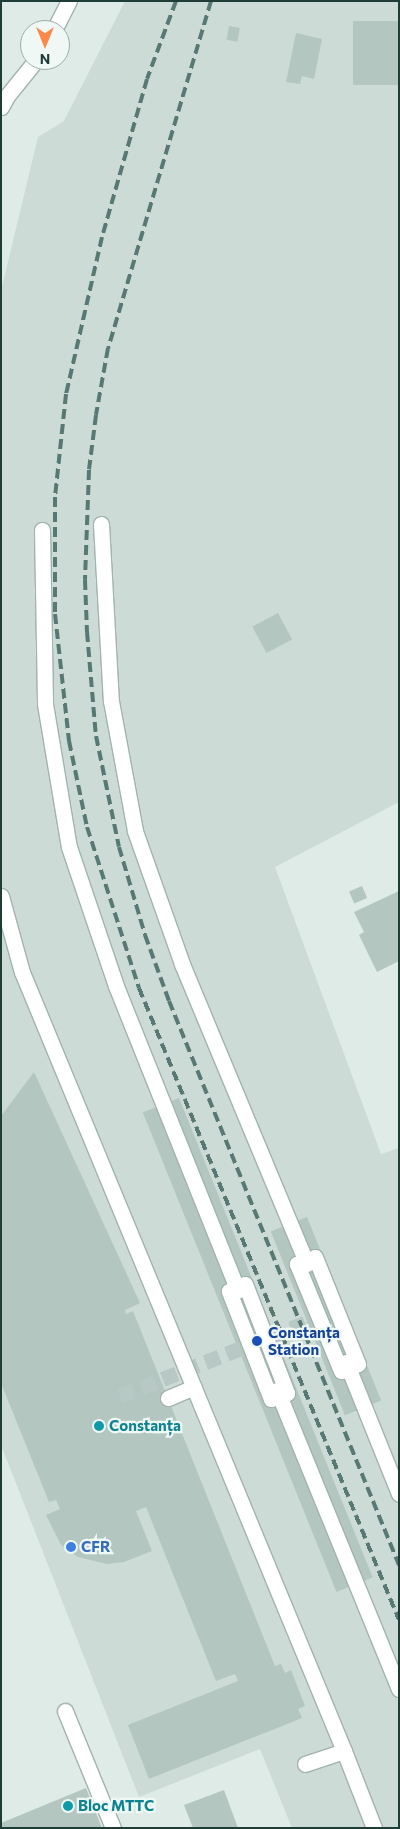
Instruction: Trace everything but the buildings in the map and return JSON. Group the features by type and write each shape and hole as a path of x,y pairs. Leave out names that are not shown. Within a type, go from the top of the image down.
{"street":[{"path":"59,20 69,1"},
{"path":"3,100 28,70"},
{"path":"101,524 111,701 135,831 182,964 306,1262 297,1264 341,1371 347,1365 399,1494"},
{"path":"42,530 45,704 69,847 116,986 237,1290 245,1284 287,1393 279,1393 399,1689"},
{"path":"1,896 22,972 344,1751 374,1828"},
{"path":"168,1398 194,1387"},
{"path":"65,1711 113,1828"},
{"path":"305,1764 344,1751"}],"shaded area":[{"name":"Constanța","path":"125,1 399,1 399,802 275,867 381,1154 399,1148 399,1828 292,1828 260,1749 139,1797 1,1445 1,291 38,137 64,121"}],"tunnel":[{"path":"120,1396 327,1314"}],"railway":[{"path":"176,1 147,79 102,237 66,394 55,497 55,614 69,741 87,827 139,988 399,1620"},
{"path":"211,1 108,348 96,415 89,470 85,580 87,632 96,736 119,847 145,935 169,1001 399,1565"}],"place":[{"name":"Constanța Station","path":"257,1341"},
{"name":"Constanța","path":"99,1426"},
{"name":"CFR","path":"71,1547"},
{"name":"Bloc MTTC","path":"68,1806"}]}
